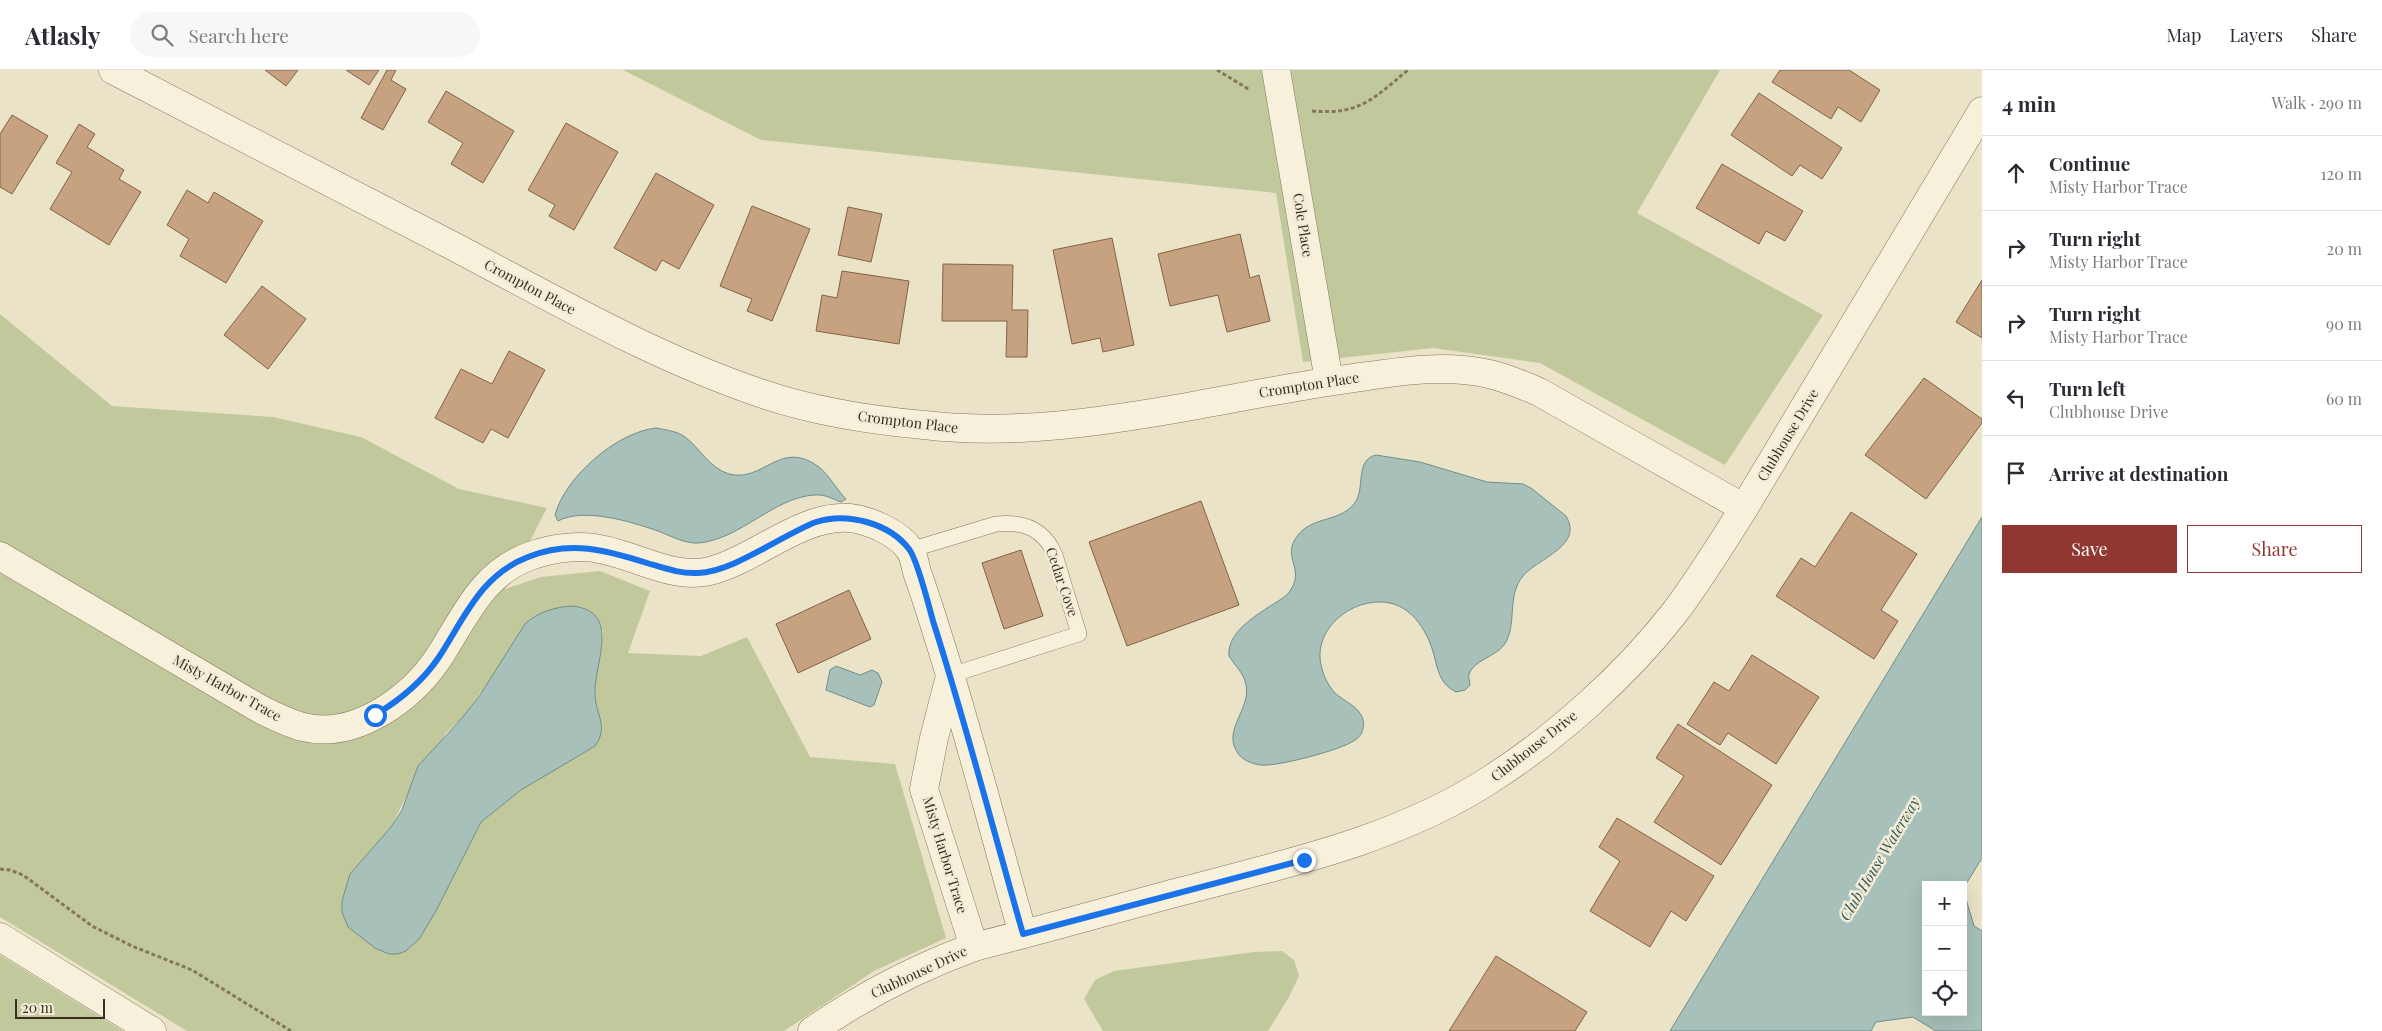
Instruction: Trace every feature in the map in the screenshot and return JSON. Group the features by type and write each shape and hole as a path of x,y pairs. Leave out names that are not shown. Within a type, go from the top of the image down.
{"street":[{"name":"Crompton Place","path":"113,70 617,333 717,378 763,394 823,410 924,426 980,430 1041,428 1104,421 1329,381 1408,370 1438,369 1490,374 1513,381 1561,404 1744,508"},
{"name":"Cole Place","path":"1276,70 1329,381"},
{"name":"Clubhouse Drive","path":"812,1031 887,984 946,957 974,947 1304,860 1399,825 1476,788 1518,760 1585,706 1641,652 1675,611 1744,508 1982,111"},
{"name":"Misty Harbor Trace","path":"0,556 260,709 304,727 322,730 357,724 394,703 425,674 439,657 463,614 485,586 516,562 534,554 558,549 595,548 675,571 702,573 733,563 808,525 826,519 838,518 858,520 878,527 896,537 910,550"},
{"path":"910,550 950,675 1023,934"},
{"name":"Misty Harbor Trace","path":"950,675 934,738 924,789 974,947"},
{"path":"0,937 152,1031"}],"lane":[{"name":"Cedar Cove","path":"910,550 996,524 1011,523 1024,524 1034,528 1051,544 1055,556 1079,634 950,675"}],"path":[{"path":"1217,70 1254,93 1282,100 1306,111 1333,113 1360,107 1408,70"},
{"path":"0,869 24,875 92,926 132,946 192,970 291,1031"}],"green space":[{"path":"623,70 1720,70 1637,213 1823,315 1725,465 1540,363 1433,348 1303,362 1276,193 761,140"},
{"path":"0,314 112,406 273,417 361,437 459,489 547,508 505,589 541,577 600,571 650,591 628,653 701,656 747,637 810,757 895,764 946,938 874,971 784,1031 187,1031 0,917","holes":["603,630 594,688 595,746 520,790 481,822 437,909 348,927 342,912 342,901 350,874 391,827 406,797 446,733 462,718 497,670"]},
{"path":"1282,951 1294,960 1299,976 1289,997 1268,1031 1103,1031 1084,999 1095,980 1114,971 1254,952"},
{"path":"0,955 123,1031 0,1031"}],"water":[{"path":"656,428 682,435 716,467 729,474 741,475 752,473 772,463 793,457 805,459 819,467 846,499 841,502 819,495 800,497 771,510 729,534 699,543 683,541 647,527 608,517 581,515 558,521 555,515 561,501 581,472 610,447 625,438 641,431"},
{"path":"1376,455 1420,462 1487,482 1523,484 1531,488 1566,516 1570,526 1569,536 1557,550 1523,576 1515,592 1510,629 1504,645 1475,665 1469,674 1470,685 1465,690 1456,692 1443,681 1427,636 1408,611 1390,603 1379,602 1366,603 1343,614 1326,632 1321,644 1320,656 1323,672 1330,687 1362,716 1363,728 1360,735 1348,744 1309,757 1269,765 1253,764 1238,753 1233,742 1235,726 1247,694 1243,677 1229,656 1230,646 1241,628 1287,595 1293,586 1295,578 1291,551 1298,535 1312,524 1336,516 1350,508 1359,495 1365,462"},
{"name":"Club House Waterway","path":"1982,517 1982,858 1967,882 1922,881 1922,1016 1967,1016 1967,902 1974,926 1982,931 1982,1031 1936,1031 1913,1017 1876,1022 1871,1031 1670,1031"},
{"path":"572,606 588,610 597,618 601,628 602,641 595,695 601,721 601,733 595,746 521,790 481,822 437,909 420,938 406,951 398,954 389,954 375,948 348,927 342,912 342,901 350,874 391,827 402,810 418,766 462,718 480,695 525,624 535,616 547,611"},
{"path":"836,666 860,675 872,670 878,673 882,682 874,705 870,707 826,690 830,670"}],"building":[{"path":"265,70 298,70 286,86"},
{"path":"346,70 379,70 369,85"},
{"path":"387,70 396,70 391,80 406,89 383,130 361,118"},
{"path":"1780,70 1849,70 1880,90 1861,122 1838,107 1831,119 1772,82"},
{"path":"446,91 514,131 483,183 451,164 463,143 428,122"},
{"path":"1759,93 1842,148 1822,179 1800,165 1792,176 1731,135"},
{"path":"12,115 48,136 12,194 0,187 0,134"},
{"path":"566,123 618,152 574,230 549,216 555,205 528,190"},
{"path":"79,124 95,134 87,147 124,170 119,179 141,192 109,245 50,209 72,172 56,163"},
{"path":"1722,164 1803,211 1785,241 1766,231 1759,244 1696,208"},
{"path":"656,173 714,205 679,269 662,260 656,271 614,248"},
{"path":"187,190 208,203 214,192 263,221 226,283 180,256 189,239 167,225"},
{"path":"752,206 810,229 772,321 747,311 752,299 720,286"},
{"path":"848,207 882,214 871,262 838,255"},
{"path":"1240,234 1250,278 1259,275 1270,321 1227,332 1218,295 1170,306 1158,254"},
{"path":"1112,238 1134,345 1103,352 1100,338 1072,344 1053,250"},
{"path":"943,264 1013,265 1012,310 1028,310 1027,357 1006,357 1007,321 942,321"},
{"path":"842,271 909,281 899,344 816,331 822,295 837,298"},
{"path":"1982,280 1982,338 1956,322"},
{"path":"262,286 306,319 268,369 224,335"},
{"path":"509,351 545,370 508,438 491,429 483,443 435,418 461,369 492,384"},
{"path":"1924,378 1982,419 1982,423 1926,499 1865,455"},
{"path":"1201,501 1239,605 1127,646 1089,542"},
{"path":"1851,512 1917,554 1881,610 1898,621 1874,659 1776,596 1801,558 1815,567"},
{"path":"1021,550 1043,616 1004,629 982,563"},
{"path":"849,590 871,639 798,673 776,624"},
{"path":"1752,655 1819,697 1776,764 1728,733 1720,745 1687,724 1714,682 1729,691"},
{"path":"1678,724 1772,785 1721,865 1654,822 1684,776 1656,758"},
{"path":"1617,818 1714,876 1686,921 1671,911 1650,947 1590,911 1620,861 1599,847"},
{"path":"1496,956 1587,1012 1575,1031 1449,1031"}],"route":[{"path":"375,715 394,703 425,674 439,657 463,614 485,586 516,562 528,557 558,549 602,549 686,574 702,573 733,563 808,525 826,519 848,518 868,522 888,532 910,550 950,675 1023,934 1304,860"}]}
